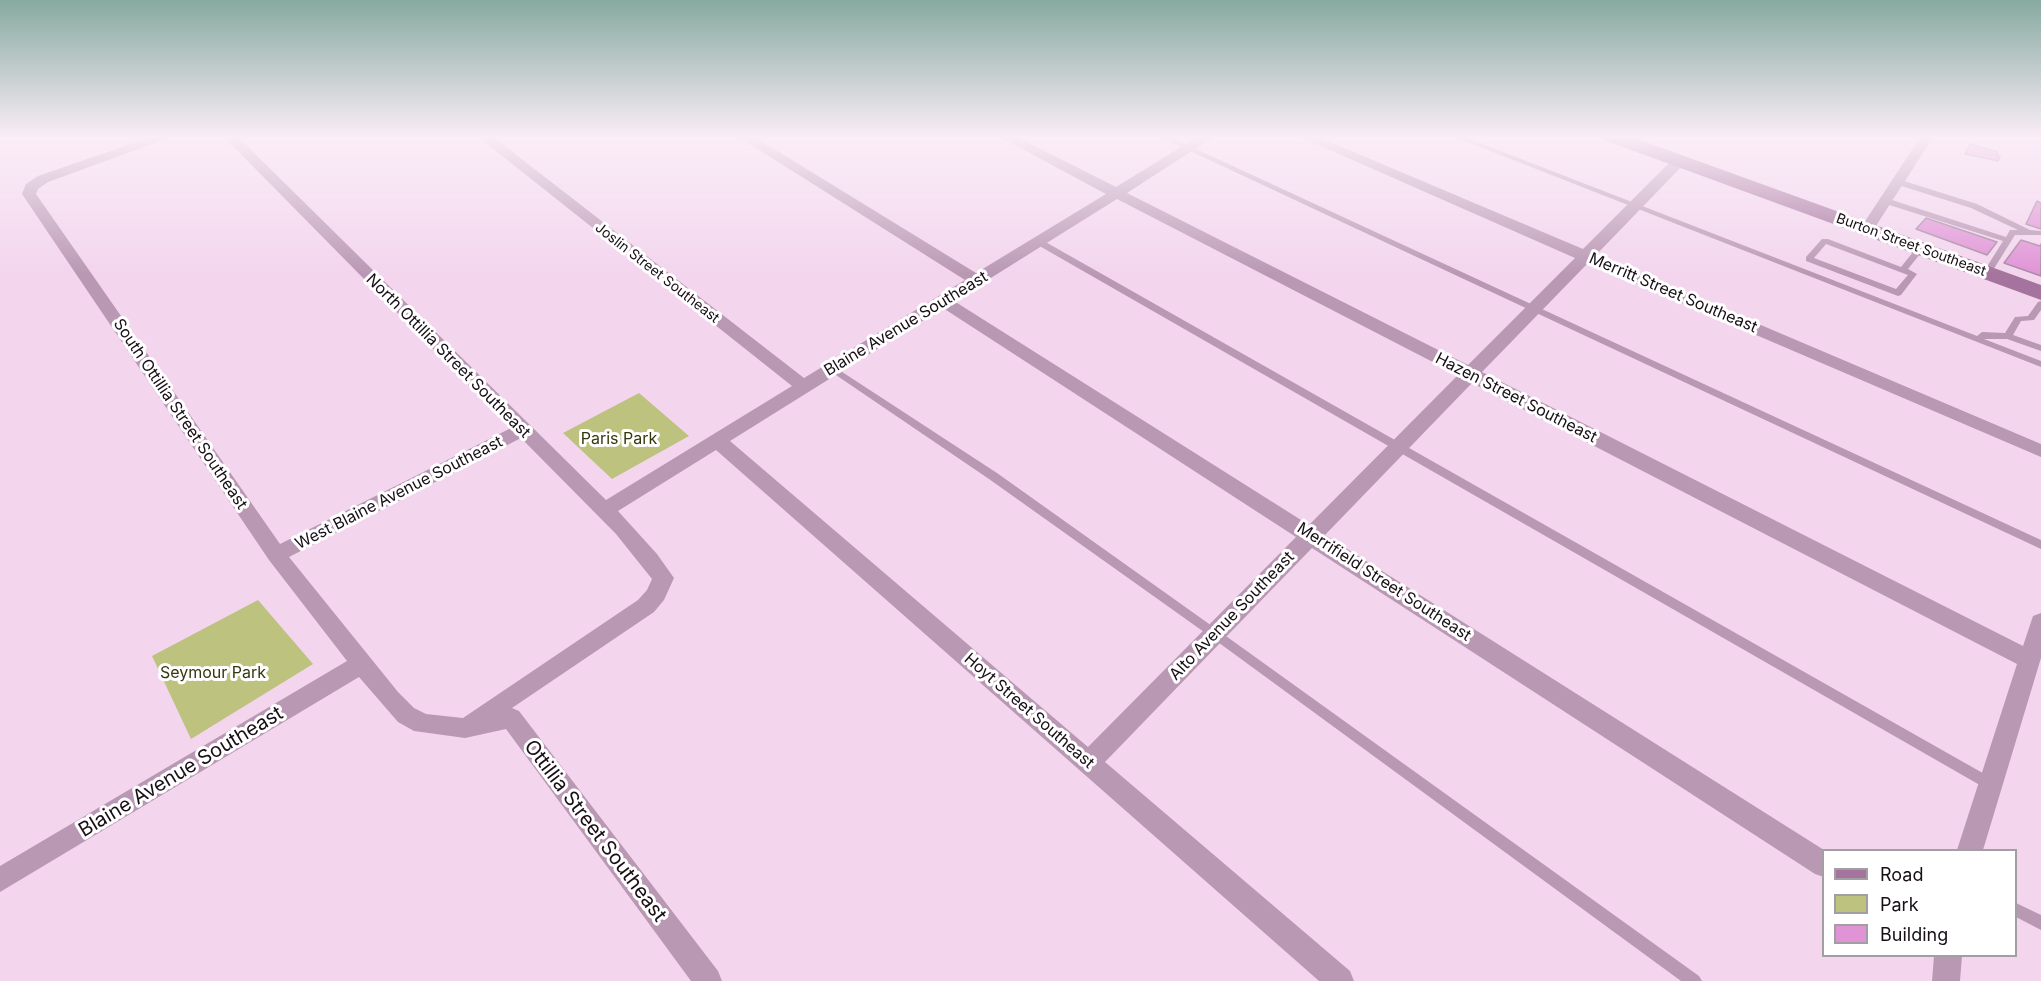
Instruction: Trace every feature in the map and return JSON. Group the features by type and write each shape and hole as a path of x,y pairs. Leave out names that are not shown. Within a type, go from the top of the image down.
{"main road":[{"name":"Burton Street Southeast","path":"1736,182 2041,293"}],"street":[{"name":"South Ottillia Street Southeast","path":"39,182 31,187 29,194 276,555 390,699 406,715 422,724 465,728"},
{"name":"North Ottillia Street Southeast","path":"275,182 603,511 650,559 663,578 656,594 646,606 465,728"},
{"name":"Joslin Street Southeast","path":"542,182 804,387"},
{"path":"817,182 978,281"},
{"name":"Hazen Street Southeast","path":"1095,182 2032,665"},
{"name":"Blaine Avenue Southeast","path":"603,511 1135,182"},
{"name":"Merritt Street Southeast","path":"1411,182 2041,451"},
{"name":"Alto Avenue Southeast","path":"1089,762 1659,182"},
{"path":"1867,229 1899,182"},
{"name":"Merrifield Street Southeast","path":"943,301 1822,864"},
{"name":"West Blaine Avenue Southeast","path":"276,555 522,430"},
{"name":"Hoyt Street Southeast","path":"718,441 1340,981"},
{"path":"1970,849 1990,784 2032,665 2041,622"},
{"name":"Blaine Avenue Southeast","path":"0,879 362,664"},
{"name":"Ottillia Street Southeast","path":"465,728 511,718 708,981"},
{"path":"1946,981 1948,957"}],"lane":[{"path":"1259,182 2041,545"},
{"path":"1573,182 2041,364"},
{"path":"1899,182 1974,206 2027,231"},
{"path":"1886,201 2008,240"},
{"path":"1987,273 2013,232 2041,233"},
{"path":"1826,241 1903,270 1914,273 1898,293 1809,259 1826,241"},
{"path":"1039,242 1990,784"},
{"path":"1903,270 1920,249"},
{"path":"2008,336 2018,319 2036,320 2041,304"},
{"path":"1979,340 1982,335 2008,336 2041,348"},
{"path":"833,369 993,476 1694,981"},
{"path":"2017,911 2041,923"}],"green space":[{"name":"Paris Park","path":"639,393 689,436 612,479 563,433"},
{"name":"Seymour Park","path":"258,600 313,664 191,739 152,656"}],"building":[{"path":"2037,201 2041,203 2041,229 2026,224"},
{"path":"1926,218 1997,242 1987,255 1916,229"},
{"path":"2021,240 2040,246 2041,244 2041,276 2004,263"}]}
